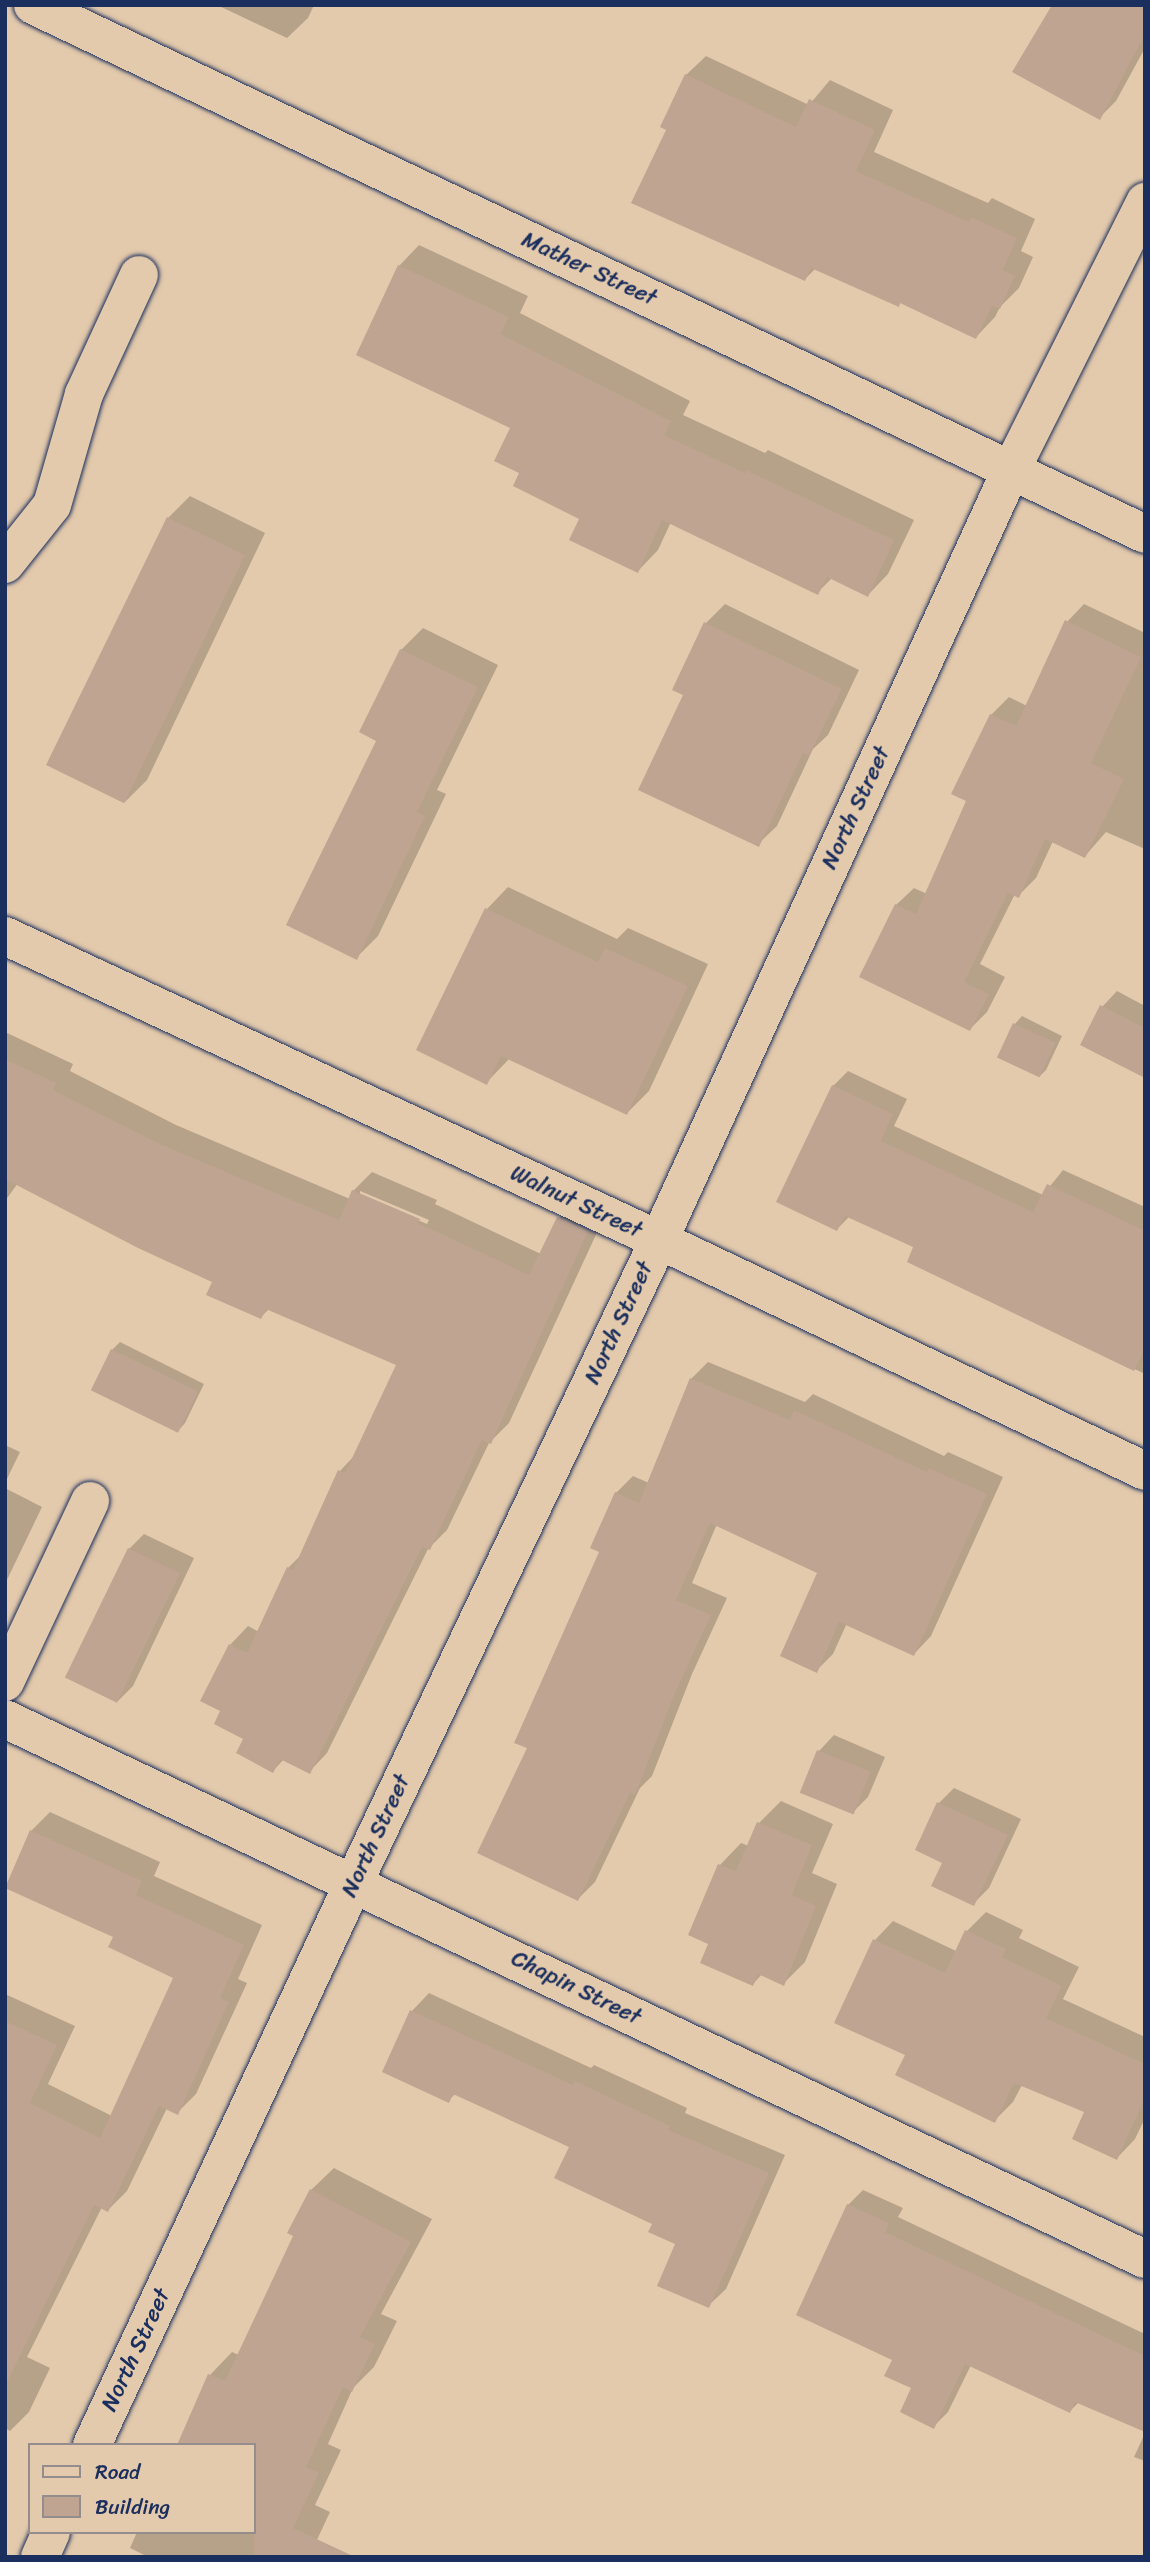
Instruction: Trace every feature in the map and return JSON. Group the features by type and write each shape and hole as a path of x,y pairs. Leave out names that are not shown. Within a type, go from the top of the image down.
{"street":[{"name":"Mather Street","path":"33,5 1145,534"},
{"name":"North Street","path":"93,2443 354,1882 659,1240 1011,470 1145,202"},
{"path":"5,564 52,505 84,394 139,275"},
{"name":"Walnut Street","path":"5,936 659,1240 1145,1471"},
{"path":"5,1682 90,1501"},
{"name":"Chapin Street","path":"5,1719 1145,2259"},
{"path":"40,2557 50,2534"}],"building":[{"path":"1052,5 1145,5 1145,34 1100,120 1012,72"},
{"path":"685,74 796,127 809,99 875,130 856,171 969,222 971,217 1017,238 1003,270 1015,276 1000,309 992,306 976,339 900,303 899,307 811,268 805,281 631,203 666,130 660,127"},
{"path":"398,265 509,317 500,334 671,421 664,435 745,473 746,470 894,540 868,597 827,577 818,595 662,520 638,573 569,540 579,519 513,486 519,473 494,461 510,428 356,355"},
{"path":"167,517 245,555 124,803 46,765"},
{"path":"1065,620 1141,657 1091,763 1124,779 1085,858 1045,839 1019,898 1008,893 964,982 989,994 970,1031 859,977 895,904 916,914 966,801 951,794 990,714 1016,726"},
{"path":"704,622 842,689 809,756 803,753 759,847 638,790 683,695 672,690"},
{"path":"400,649 478,687 417,812 425,816 357,960 286,925 376,741 359,732"},
{"path":"485,908 598,962 605,948 688,986 627,1115 501,1056 487,1085 416,1050"},
{"path":"1100,1005 1145,1028 1145,1078 1080,1045"},
{"path":"1013,1023 1056,1043 1040,1077 997,1057"},
{"path":"5,1059 56,1083 53,1090 158,1143 339,1220 352,1190 420,1219 418,1223 529,1275 557,1217 588,1231 491,1444 482,1440 430,1550 422,1547 310,1774 280,1759 273,1773 236,1753 243,1739 214,1724 220,1711 200,1701 229,1644 247,1653 287,1567 293,1570 338,1470 345,1473 396,1365 266,1309 261,1319 206,1295 212,1282 138,1248 5,1179"},
{"path":"832,1085 893,1114 881,1141 1033,1212 1047,1184 1145,1231 1145,1349 1134,1371 907,1262 913,1247 845,1216 837,1231 776,1202"},
{"path":"111,1349 198,1392 178,1433 91,1390"},
{"path":"690,1378 790,1420 794,1410 927,1472 929,1468 987,1494 914,1656 839,1622 817,1673 780,1656 817,1573 710,1523 676,1600 711,1615 675,1693 635,1795 630,1793 578,1901 477,1853 527,1748 514,1743 599,1552 590,1548 615,1492 639,1503"},
{"path":"128,1548 180,1573 117,1703 65,1677"},
{"path":"817,1750 871,1772 854,1814 800,1793"},
{"path":"937,1802 1008,1835 974,1906 931,1886 942,1863 915,1850"},
{"path":"757,1822 812,1845 792,1895 816,1906 784,1986 758,1974 753,1986 700,1963 708,1944 688,1935 718,1864 736,1871"},
{"path":"30,1830 142,1881 136,1895 244,1945 220,1998 229,2002 178,2115 159,2106 108,2212 94,2205 5,2386 5,2021 57,2045 30,2103 100,2138 173,1978 108,1947 113,1937 5,1888"},
{"path":"965,1930 1006,1949 1002,1957 1062,1986 1046,2018 1145,2064 1145,2098 1117,2160 1072,2139 1084,2112 1014,2083 995,2123 895,2075 905,2055 834,2023 873,1939 945,1973"},
{"path":"410,2010 573,2085 575,2081 670,2126 668,2130 769,2173 709,2308 657,2286 675,2244 648,2232 652,2224 554,2178 569,2147 453,2094 449,2103 382,2072"},
{"path":"310,2189 411,2242 360,2337 375,2344 352,2392 343,2387 306,2467 319,2473 293,2528 355,2557 254,2557 256,2443 178,2443 208,2374 225,2381 293,2236 287,2233"},
{"path":"847,2204 889,2223 885,2232 1145,2356 1145,2432 1075,2402 1070,2413 965,2364 934,2429 900,2412 911,2388 884,2376 892,2360 796,2315"}]}
